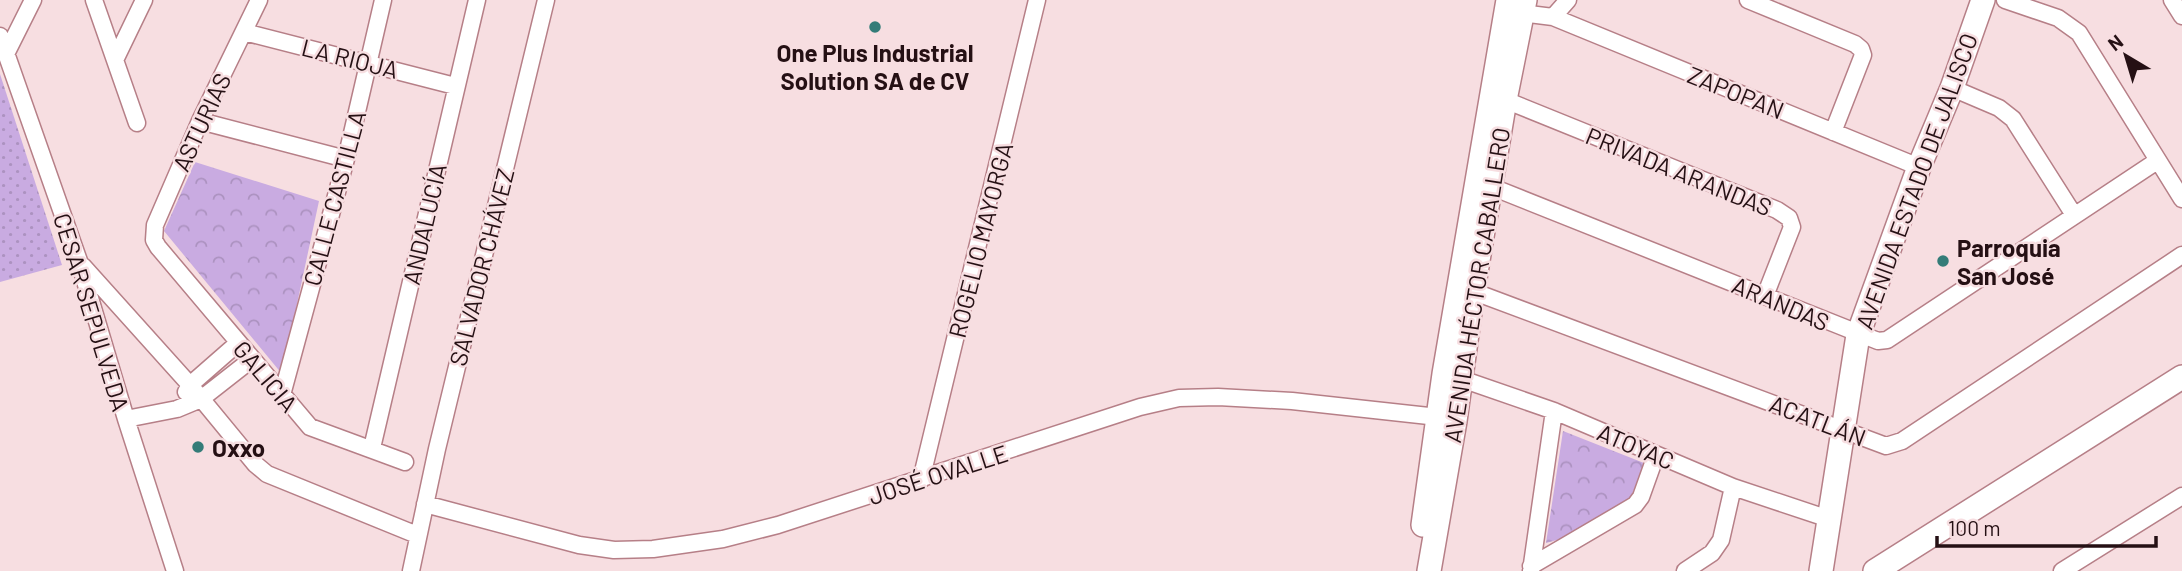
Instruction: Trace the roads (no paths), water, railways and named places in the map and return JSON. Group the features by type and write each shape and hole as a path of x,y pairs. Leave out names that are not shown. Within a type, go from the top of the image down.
{"main road":[{"name":"AVENIDA ESTADO DE JALISCO","path":"1821,571 1858,335 1983,0"},
{"name":"AVENIDA HÉCTOR CABALLERO","path":"1429,571 1452,376 1497,99 1515,6"},
{"name":"AVENIDA HÉCTOR CABALLERO","path":"1466,288 1492,187 1497,99"},
{"path":"1875,571 2182,377"},
{"name":"AVENIDA HÉCTOR CABALLERO","path":"1419,571 1418,558 1446,418"}],"street":[{"path":"6,54 33,0"},
{"path":"94,0 137,122"},
{"path":"115,60 144,0"},
{"name":"ASTURIAS","path":"158,247 154,240 155,225 200,121 259,0"},
{"name":"CALLE CASTILLA","path":"282,395 346,159 383,0"},
{"name":"ANDALUCÍA","path":"372,448 477,0"},
{"name":"SALVADOR CHÁVEZ","path":"411,571 546,0"},
{"name":"ROGELIO MAYORGA","path":"922,480 1038,0"},
{"path":"1553,17 1568,0"},
{"path":"1748,0 1855,44 1861,49 1863,55 1833,132"},
{"path":"2005,0 2058,18 2079,33 2182,199"},
{"path":"2172,0 2182,16"},
{"name":"ZAPOPAN","path":"1515,6 1553,17 1919,167"},
{"name":"LA RIOJA","path":"244,32 455,86"},
{"path":"0,36 6,54"},
{"name":"CESAR SEPULVEDA","path":"6,54 79,261 175,571"},
{"path":"1952,88 1999,108 2013,119 2074,215"},
{"name":"PRIVADA ARANDAS","path":"1497,99 1777,210 1789,218 1792,227 1765,296"},
{"path":"200,121 346,159"},
{"name":"ARANDAS","path":"1492,187 1858,335 1872,340 1887,340 2157,161"},
{"name":"GALICIA","path":"158,247 310,427 405,462"},
{"name":"ACATLÁN","path":"1466,288 1886,446 1902,441 2182,255"},
{"path":"79,261 190,385 255,464 267,474 418,535"},
{"path":"177,409 190,385 238,343"},
{"path":"126,419 177,409 201,399 252,359"},
{"name":"ATOYAC","path":"1452,376 1554,411 1733,487 1829,519"},
{"name":"JOSÉ OVALLE","path":"425,504 579,545 614,550 653,549 723,539 778,525 1140,407 1179,398 1292,401 1446,418"},
{"path":"1531,569 1554,411"},
{"path":"1531,569 1629,510 1641,498 1656,455"},
{"path":"1685,571 1712,553 1721,541 1733,487"},
{"path":"2062,571 2182,496"}],"place":[{"name":"One Plus Industrial Solution SA de CV","path":"875,27"},
{"name":"Parroquia San José","path":"1943,261"},
{"name":"Oxxo","path":"198,447"}]}
